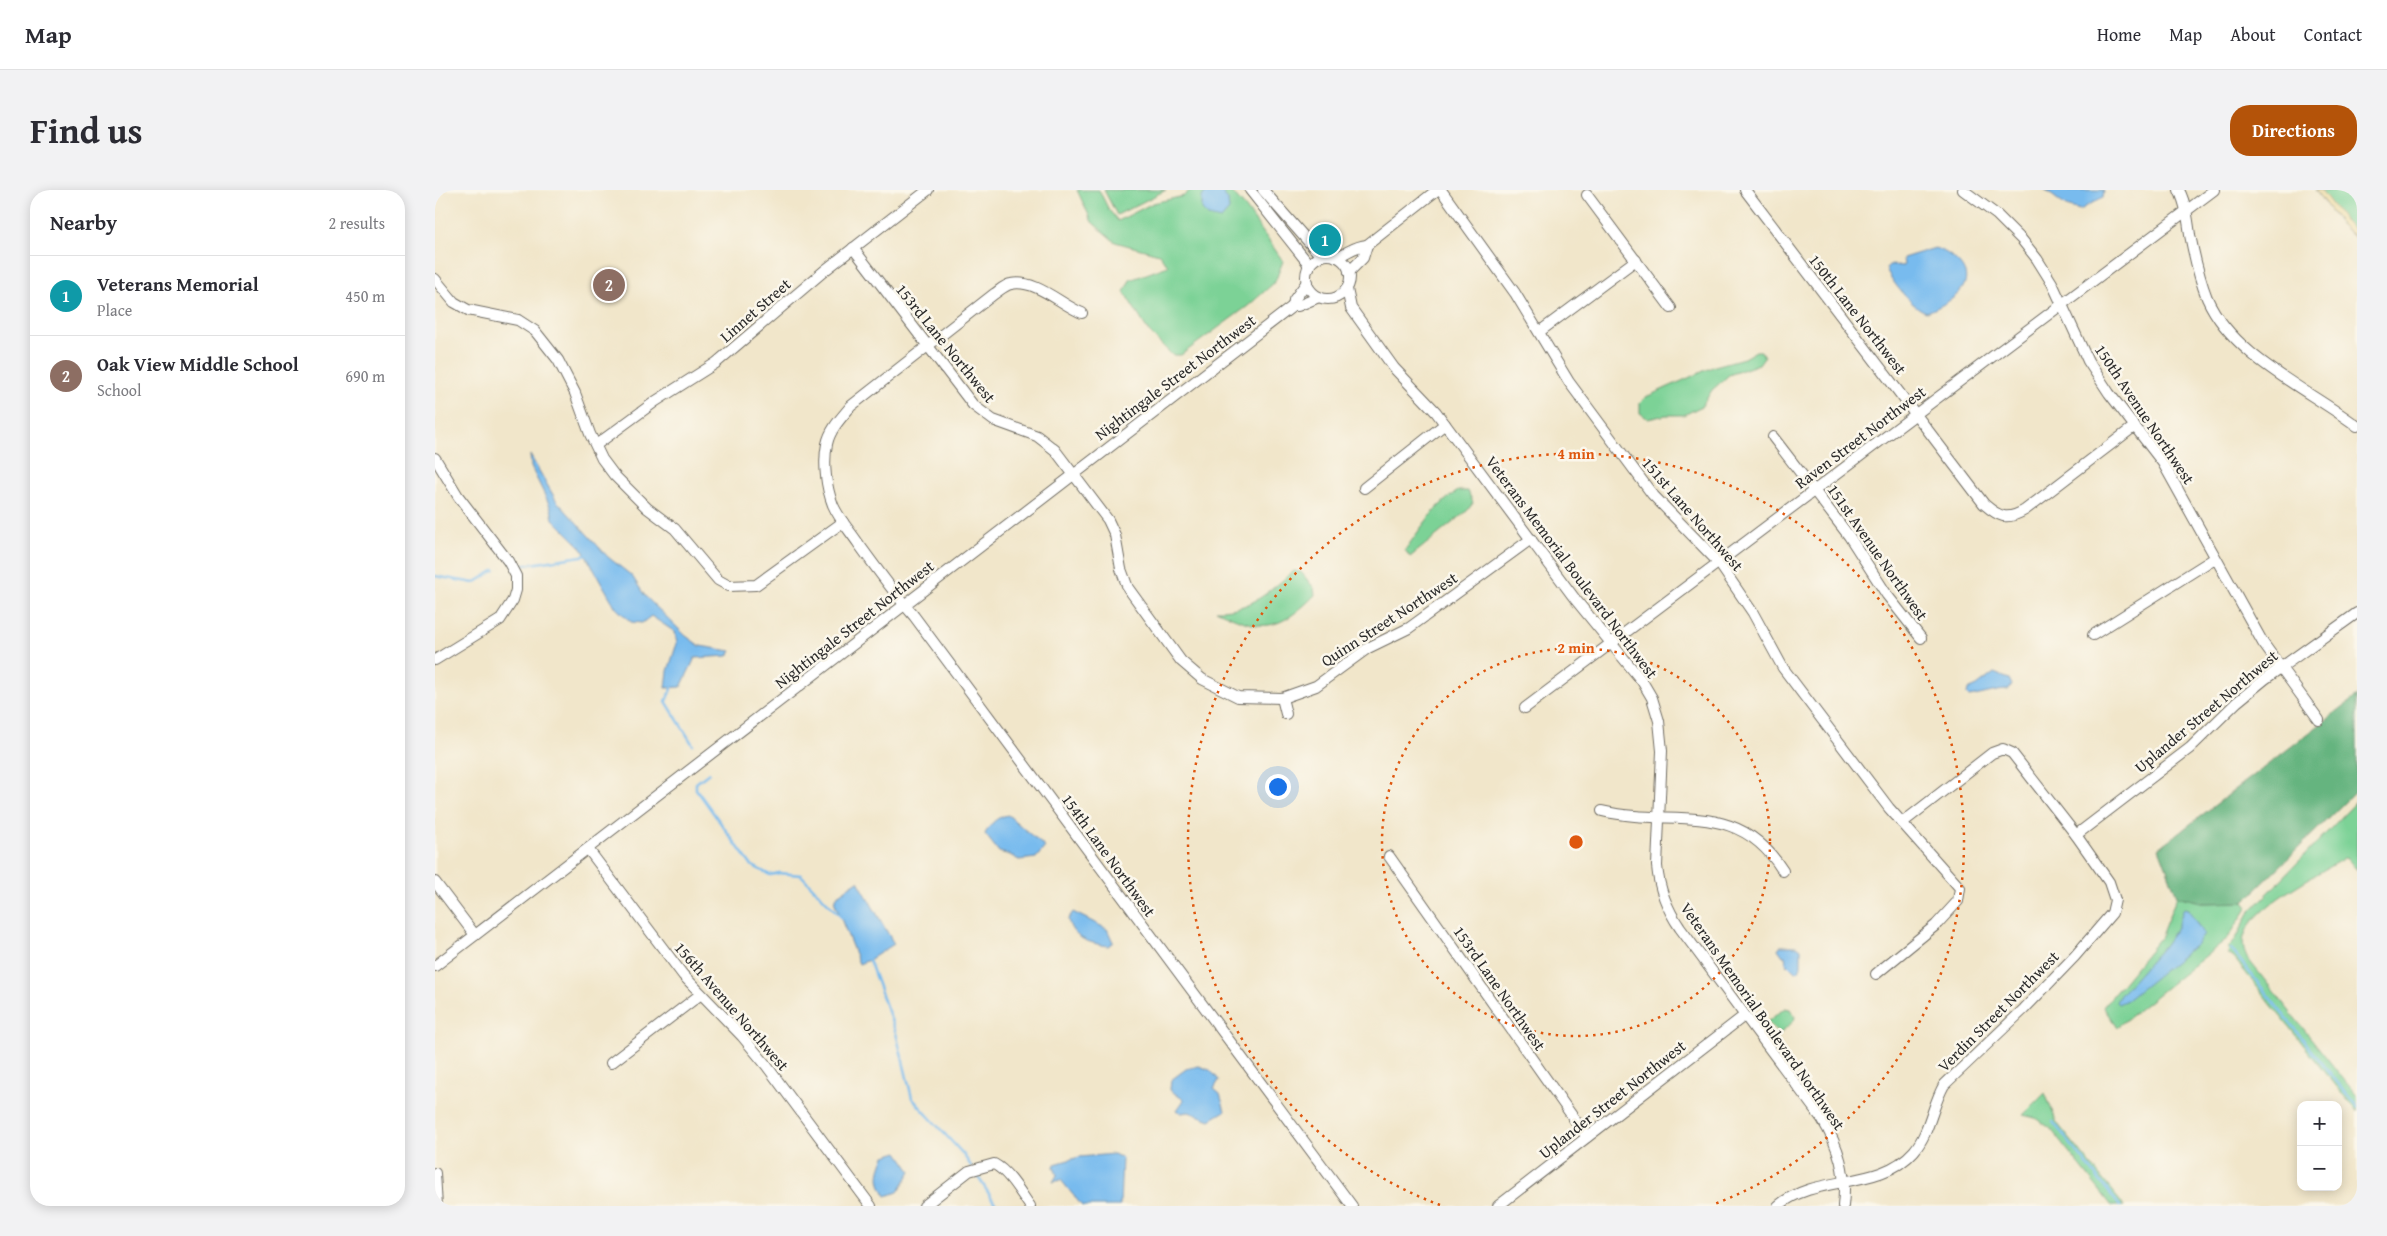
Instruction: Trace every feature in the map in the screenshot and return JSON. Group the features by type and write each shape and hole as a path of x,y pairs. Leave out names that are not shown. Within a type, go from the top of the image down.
{"street":[{"name":"Linnet Street","path":"596,445 656,401 715,363 853,248 928,190"},
{"path":"1250,190 1307,262 1309,268"},
{"path":"1263,190 1321,256"},
{"path":"1309,268 1321,256 1336,257 1346,254 1355,246 1367,245 1439,190"},
{"name":"151st Lane Northwest","path":"1439,190 1515,293 1569,382 1653,494 1719,563 1753,613 1783,668 1902,823 1955,880 1960,888 1958,901 1914,944 1876,974"},
{"name":"150th Lane Northwest","path":"1745,190 1984,504 1997,515 2010,517 2025,510 2135,426"},
{"name":"150th Avenue Northwest","path":"1963,190 1997,215 2022,240 2037,259 2062,304 2088,361 2163,463 2263,643 2319,720"},
{"path":"2179,190 2186,211 2194,254 2207,298 2223,323 2249,350 2357,426"},
{"name":"Raven Street Northwest","path":"1525,708 2214,190"},
{"path":"1587,195 1671,308"},
{"path":"1349,272 1363,258 1367,245"},
{"name":"153rd Lane Northwest","path":"853,248 900,312 928,345 973,405 993,420 1037,436 1055,450 1108,520 1115,535 1121,570 1128,588 1181,661 1202,679 1238,697 1282,698"},
{"path":"1336,257 1347,265 1350,278 1347,289 1334,298 1344,306 1351,308"},
{"path":"1539,332 1636,260"},
{"name":"Nightingale Street Northwest","path":"1293,306 1294,300 1307,282 1309,268"},
{"path":"435,279 454,302 468,310 519,320 535,331 558,360 575,393 589,434 603,459 631,493 675,529 718,580 729,586 756,585 843,522"},
{"path":"1307,282 1313,294 1319,297"},
{"name":"154th Lane Northwest","path":"1082,313 1065,306 1031,285 1009,284 928,345 851,406 835,426 827,444 826,470 834,506 843,522 1352,1206"},
{"name":"Veterans Memorial Boulevard Northwest","path":"1347,289 1351,308 1404,381 1436,412 1652,698 1659,721 1662,751 1657,866 1658,882 1664,899 1680,928 1827,1128 1839,1152 1844,1183 1843,1206"},
{"name":"Nightingale Street Northwest","path":"435,966 1073,473 1293,306 1298,306 1319,297 1334,298"},
{"path":"1364,488 1445,424"},
{"name":"151st Avenue Northwest","path":"1773,437 1815,489 1849,536 1887,595 1921,638"},
{"path":"435,458 458,496 508,561 516,576 513,600 500,620 435,660"},
{"name":"Quinn Street Northwest","path":"1282,698 1316,686 1368,648 1409,628 1531,539"},
{"path":"2093,635 2215,558"},
{"name":"Uplander Street Northwest","path":"2076,834 2190,748 2237,702 2357,613"},
{"path":"1282,698 1286,714"},
{"path":"1902,823 1992,753 2003,749 2012,753 2076,834"},
{"path":"1602,811 1631,817 1706,819 1722,822 1736,827 1762,844 1773,854 1783,871"},
{"name":"Verdin Street Northwest","path":"1778,1206 1791,1196 1804,1190 1844,1183 1893,1168 1913,1151 1926,1132 1935,1101 1944,1085 2024,1009 2112,914 2115,900 2109,882 2076,834"},
{"name":"156th Avenue Northwest","path":"588,849 683,975 742,1036 766,1065 871,1206"},
{"name":"153rd Lane Northwest","path":"1389,856 1587,1137"},
{"path":"435,882 475,935"},
{"path":"611,1063 701,994"},
{"name":"Uplander Street Northwest","path":"1499,1206 1744,1016"},
{"path":"924,1206 969,1171 993,1164 999,1167 1030,1206"},
{"path":"435,1173 437,1206"}],"green space":[{"path":"1077,190 1099,190 1109,210 1118,221 1153,203 1184,196 1190,190 1230,190 1246,208 1283,261 1275,282 1248,306 1181,355 1172,355 1149,332 1124,292 1130,280 1168,266 1159,254 1115,242 1092,222"},
{"path":"1104,190 1166,190 1117,215"},
{"path":"2315,190 2357,190 2357,239 2342,226"},
{"path":"1756,351 1761,351 1764,357 1759,364 1729,375 1712,390 1702,406 1684,415 1666,415 1648,419 1640,413 1640,403 1646,397 1715,366 1744,358"},
{"path":"1458,491 1468,491 1473,503 1467,511 1410,557 1405,550 1417,533 1435,510"},
{"path":"1294,571 1301,572 1314,588 1315,595 1290,616 1279,622 1269,625 1258,625 1216,610 1240,607 1258,599"},
{"path":"2357,696 2357,790 2244,902 2205,903 2177,896 2159,848"},
{"path":"2357,801 2357,870 2346,857 2304,881 2259,914 2249,926 2243,943 2248,959 2357,1096 2357,1112 2234,958 2228,954 2229,946 2236,939 2249,913"},
{"path":"2177,896 2205,903 2244,902 2248,907 2228,938 2117,1027 2103,1007 2160,938"},
{"path":"1785,1008 1790,1009 1795,1017 1794,1021 1782,1031 1778,1038 1778,1032 1767,1022"},
{"path":"2045,1093 2057,1123 2124,1206 2112,1206 2050,1128 2035,1118 2023,1115"}],"sand":[{"path":"2315,190 2321,190 2343,219 2357,233 2357,239 2342,226"}],"water":[{"path":"1207,190 1221,190 1228,200 1229,210 1221,219 1208,216 1202,210 1202,197"},
{"path":"2045,190 2104,190 2103,197 2080,210 2066,206"},
{"path":"1935,248 1942,250 1958,262 1964,271 1966,279 1964,286 1952,299 1927,312 1915,306 1909,300 1892,280 1886,268 1889,265 1904,266 1903,258"},
{"path":"530,455 556,500 608,557 632,576 645,596 686,636 700,646 731,651 728,656 695,658 681,687 666,688 668,671 677,643 675,632 651,616 642,623 631,622 616,608 581,547 553,519 551,508 531,467"},
{"path":"1994,673 2009,679 2012,685 2009,690 1969,697 1967,695 1968,690 1977,686"},
{"path":"1008,815 1045,847 1036,858 1019,860 999,852 985,834 989,827 1000,817"},
{"path":"858,881 894,944 859,964 834,901 840,893"},
{"path":"2184,908 2188,909 2204,935 2197,944 2127,1000 2118,1004 2116,1002 2120,995 2164,946 2176,929"},
{"path":"1073,912 1107,929 1113,942 1108,946 1101,945 1078,936 1070,926 1068,919"},
{"path":"1780,946 1797,946 1801,949 1801,966 1799,971 1795,972 1786,963 1785,956 1778,949"},
{"path":"1199,1066 1210,1070 1219,1080 1214,1089 1220,1094 1225,1111 1210,1120 1189,1112 1181,1113 1177,1110 1184,1100 1170,1090 1171,1080 1186,1069"},
{"path":"898,1152 911,1171 898,1192 886,1196 879,1181 881,1167 885,1156"},
{"path":"1114,1154 1122,1158 1120,1206 1082,1206 1061,1180 1053,1182 1057,1175 1054,1167 1055,1164 1079,1157"}],"waterway":[{"path":"518,566 588,555"},
{"path":"435,576 474,583 495,570"},
{"path":"672,688 666,701 693,745"},
{"path":"709,773 696,783 696,789 751,865 770,875 779,873 801,875 842,918"},
{"path":"2231,949 2357,1107"},
{"path":"869,960 896,1033 912,1098 963,1154 971,1166"},
{"path":"2053,1122 2120,1206"},
{"path":"978,1177 997,1206"}],"place":[{"name":"Veterans Memorial","path":"1325,240"},
{"name":"Oak View Middle School","path":"609,285"}]}
